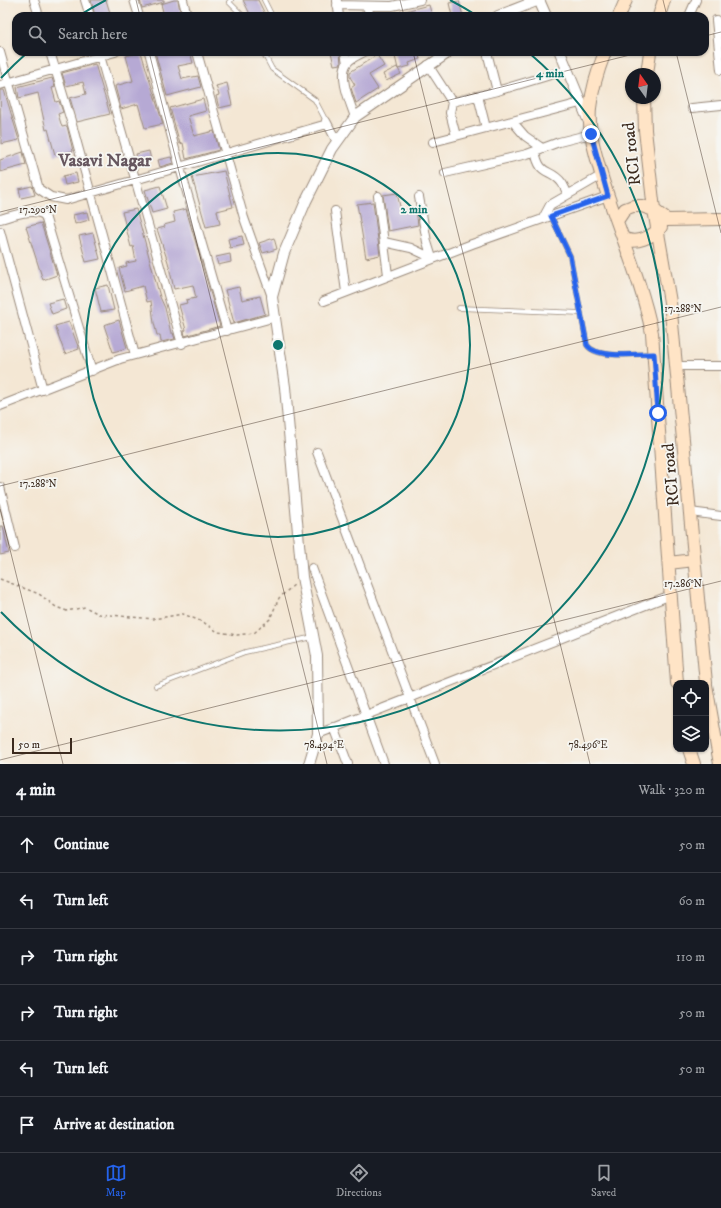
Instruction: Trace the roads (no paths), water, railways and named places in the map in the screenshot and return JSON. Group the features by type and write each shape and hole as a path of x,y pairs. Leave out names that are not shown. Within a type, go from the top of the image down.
{"main road":[{"path":"621,12 626,0"},
{"path":"660,12 664,0"},
{"path":"604,56 592,92 590,130 608,196 647,306 652,333 677,680"},
{"path":"648,68 649,56"},
{"name":"RCI road","path":"644,104 645,130 654,210 670,302 677,366 706,680"},
{"path":"617,221 625,209 633,206 642,206 654,210 667,220 721,220"},
{"path":"623,238 634,241 651,236 658,231 667,220"},
{"path":"669,563 694,560"},
{"name":"RCI road","path":"709,701 720,764"},
{"path":"689,752 694,764"}],"street":[{"path":"34,0 38,12"},
{"path":"85,0 89,12"},
{"path":"134,0 138,12"},
{"path":"183,0 186,12"},
{"path":"337,3 367,6 420,0"},
{"path":"508,12 539,0 544,12"},
{"path":"691,12 696,0"},
{"path":"367,6 369,12"},
{"path":"716,20 721,70"},
{"path":"0,52 39,189 51,197 66,200 226,155 326,123 336,142"},
{"path":"51,56 72,121 90,193 135,355"},
{"path":"0,85 94,56"},
{"path":"101,56 182,344"},
{"path":"150,56 180,168 227,331"},
{"path":"198,56 244,218 272,297 276,318 285,387 302,577 317,656 318,734 310,764"},
{"path":"346,56 347,63 344,71 345,88 355,117"},
{"path":"347,63 358,56"},
{"path":"272,297 284,253 300,214 336,142 355,117 442,56"},
{"path":"488,56 497,92"},
{"path":"445,173 539,150 590,130 562,56"},
{"path":"428,65 452,102 450,114 456,136"},
{"path":"452,102 497,92 567,70"},
{"path":"478,96 486,128"},
{"path":"433,142 580,103"},
{"path":"692,108 721,105"},
{"path":"512,121 539,150"},
{"path":"539,150 537,162 542,170 562,182 568,194"},
{"path":"547,217 550,205 602,176"},
{"path":"378,196 388,275"},
{"path":"324,302 432,258 608,196"},
{"path":"419,197 427,242 432,258"},
{"path":"335,211 346,292"},
{"path":"0,219 35,212 41,212 45,216 92,371"},
{"path":"0,231 43,390"},
{"path":"384,242 411,248 432,258"},
{"path":"0,406 135,355 182,344 276,318"},
{"path":"677,366 721,366"},
{"path":"317,452 435,764"},
{"path":"0,487 15,548"},
{"path":"690,512 721,516"},
{"path":"312,568 384,764"},
{"path":"318,734 671,596"},
{"path":"334,728 348,764"}],"lane":[{"path":"231,0 229,2 239,12"},
{"path":"264,0 270,12"},
{"path":"265,56 272,69 315,100 326,123"},
{"path":"547,217 570,256 587,345 594,352 600,354 654,354"},
{"path":"459,308 581,313"},
{"path":"156,686 246,652 313,637"}],"district":[{"name":"Vasavi Nagar","path":"105,160"}]}
